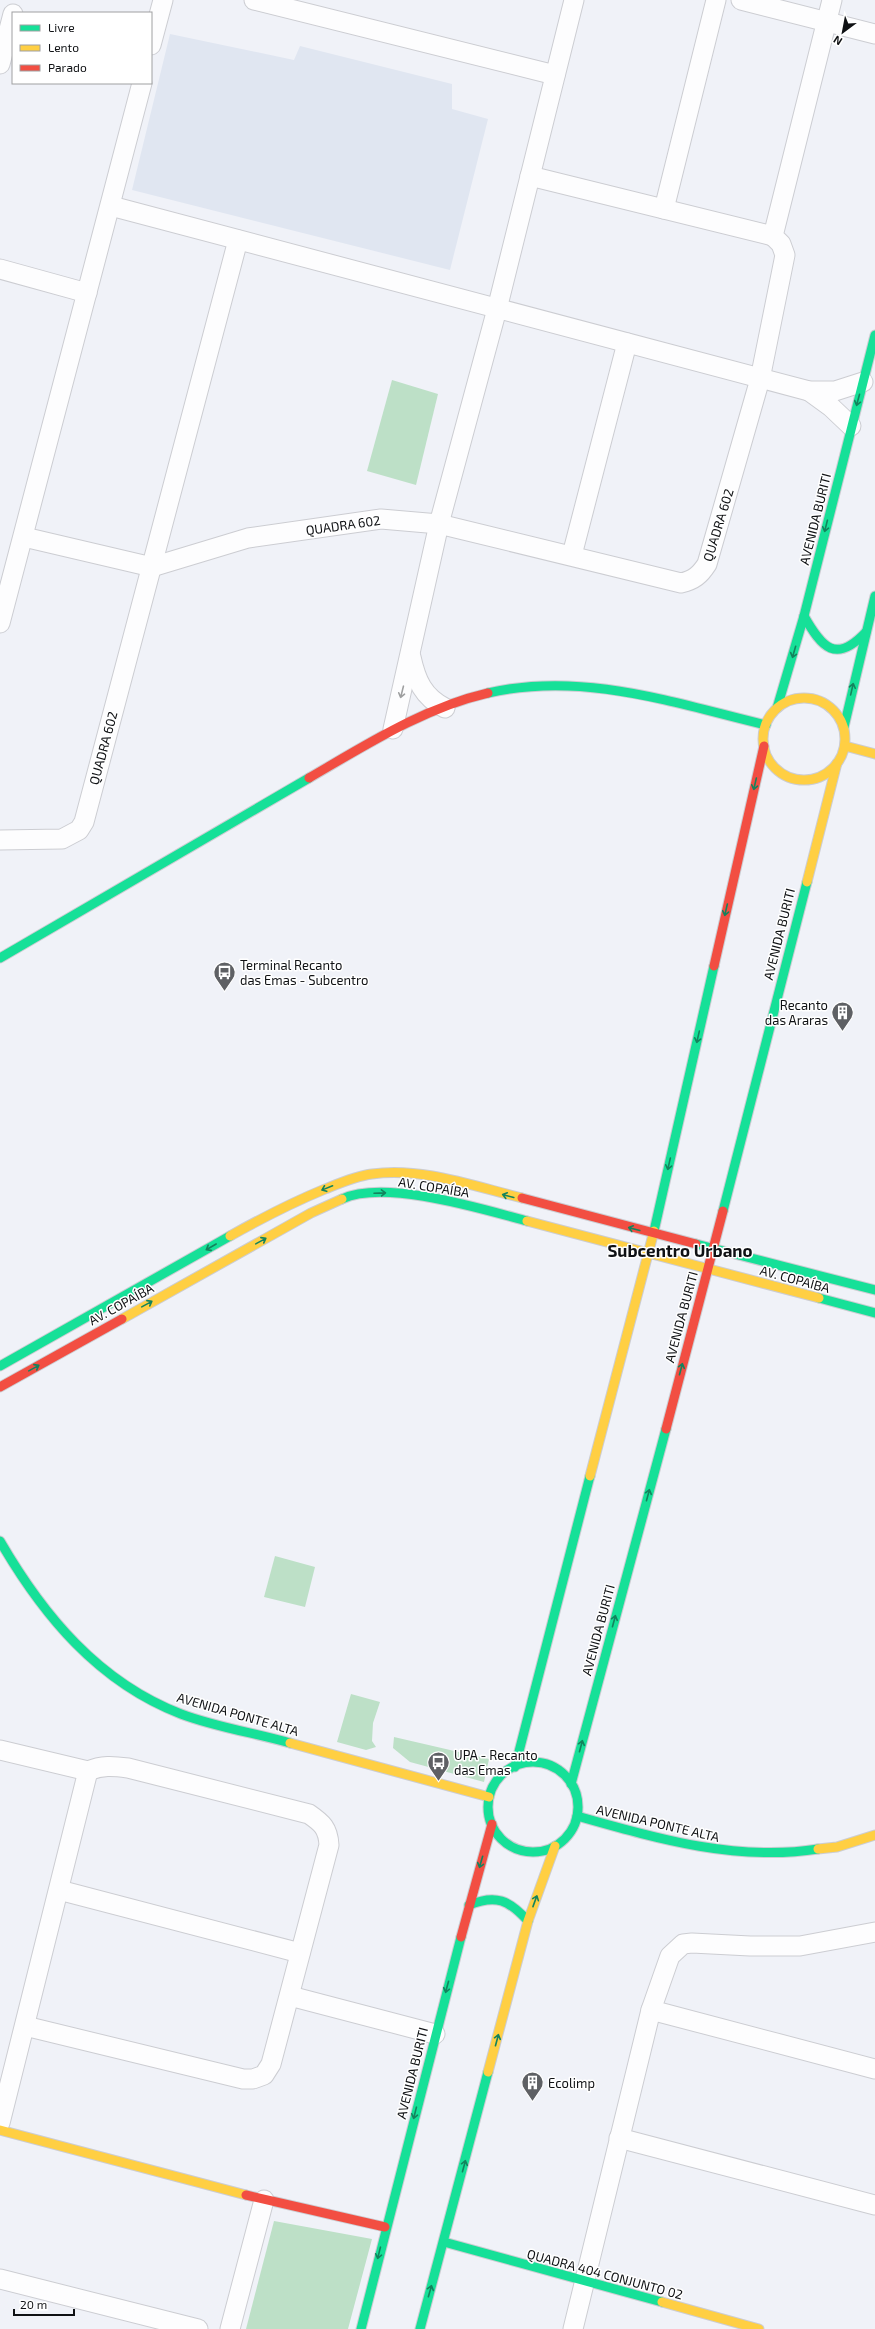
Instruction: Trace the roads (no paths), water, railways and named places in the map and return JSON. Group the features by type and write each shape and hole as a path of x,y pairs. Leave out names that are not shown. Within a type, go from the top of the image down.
{"street":[{"path":"152,42 164,0"},
{"path":"254,0 555,75"},
{"path":"393,730 411,655 439,524 497,309 574,0"},
{"path":"664,209 716,0"},
{"path":"741,0 875,34"},
{"path":"530,176 773,236 832,0"},
{"path":"0,64 12,19"},
{"path":"0,623 4,594 24,537 142,84"},
{"path":"111,206 809,392 835,391 863,382"},
{"name":"QUADRA 602","path":"0,840 62,839 79,830 84,822 152,567 256,537 381,519 439,524 572,555 681,583 693,580 708,564 760,379 785,255 781,244 773,236"},
{"path":"24,537 152,567 238,240"},
{"path":"0,269 87,293"},
{"name":"AVENIDA BURITI","path":"777,708 804,616 875,335"},
{"path":"572,555 627,343"},
{"path":"809,392 831,407 851,426"},
{"path":"764,746 768,759 777,769 789,777 802,780 816,778 828,773 837,763 845,746 844,727 875,596"},
{"path":"804,616 815,637 822,644 832,649 849,648 858,642 866,632"},
{"path":"411,655 415,673 423,691 432,702 445,708"},
{"path":"0,958 393,730 468,698 507,689 580,685 624,691 766,725"},
{"path":"516,1766 653,1234 764,746 766,725 777,708 792,700 809,698 831,707 839,716 844,727"},
{"path":"845,746 875,754"},
{"name":"AVENIDA BURITI","path":"571,1784 708,1269 712,1248 837,763"},
{"name":"AV. COPAÍBA","path":"0,1366 283,1206 338,1184 371,1174 395,1173 435,1176 653,1234 875,1290"},
{"name":"AV. COPAÍBA","path":"0,1387 311,1213 353,1194 405,1192 476,1207 875,1313"},
{"name":"AVENIDA PONTE ALTA","path":"0,1541 38,1603 69,1639 93,1661 143,1697 182,1714 489,1797"},
{"path":"0,1750 88,1771 98,1767 110,1766 128,1768 309,1814 321,1822 329,1834 329,1844 290,1996 271,2064 264,2075 253,2079 243,2079 25,2026"},
{"name":"AVENIDA BURITI","path":"524,1763 539,1763 553,1767 565,1776 571,1784 578,1802 577,1816 572,1830 563,1841 556,1846 536,1852 522,1851 508,1845 497,1834 492,1824 488,1806 489,1797 498,1778 516,1766 524,1763"},
{"path":"0,2123 88,1771"},
{"name":"AVENIDA PONTE ALTA","path":"577,1816 675,1843 730,1853 803,1852 854,1843 875,1835"},
{"name":"AVENIDA BURITI","path":"361,2329 435,2034 492,1824"},
{"name":"AVENIDA BURITI","path":"420,2329 528,1921 556,1846"},
{"path":"59,1890 300,1953"},
{"path":"469,1905 490,1898 503,1900 517,1909 528,1921"},
{"path":"573,2329 651,2010 670,1956 683,1944 800,1946 875,1932"},
{"path":"290,1996 435,2034"},
{"path":"651,2010 875,2069"},
{"path":"0,2130 264,2200 386,2227"},
{"path":"620,2138 875,2205"},
{"path":"230,2329 264,2200"},
{"name":"QUADRA 404 CONJUNTO 02","path":"444,2242 584,2282 717,2324 759,2329"},
{"path":"0,2279 198,2329"}],"place":[{"name":"Terminal Recanto das Emas - Subcentro","path":"224,992"},
{"name":"Recanto das Araras","path":"843,1032"},
{"name":"UPA - Recanto das Emas","path":"438,1782"},
{"name":"Ecolimp","path":"533,2102"}],"district":[{"name":"Subcentro Urbano","path":"680,1251"}]}
